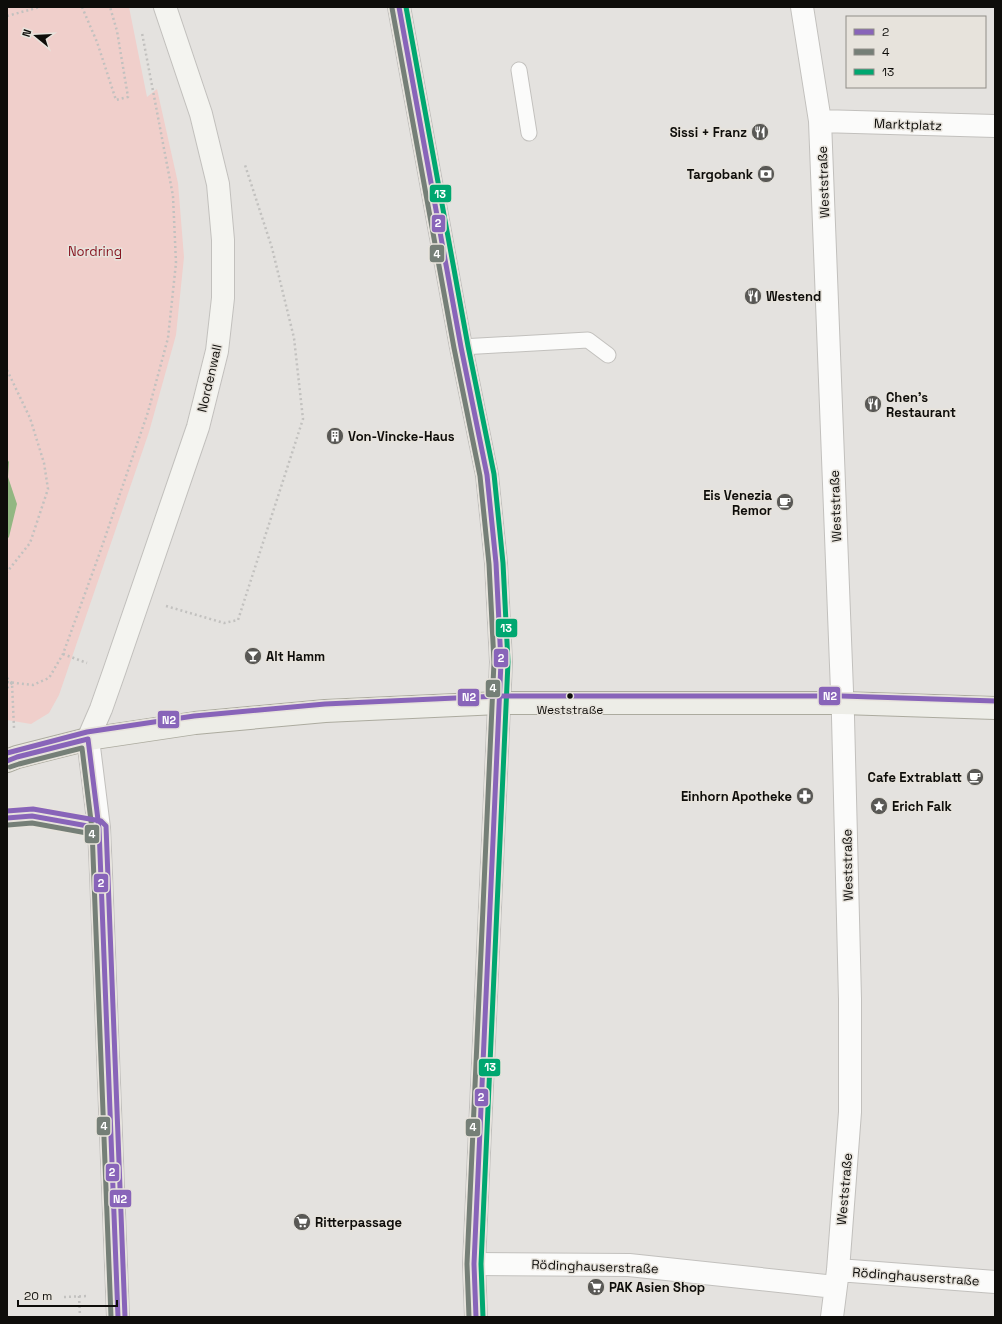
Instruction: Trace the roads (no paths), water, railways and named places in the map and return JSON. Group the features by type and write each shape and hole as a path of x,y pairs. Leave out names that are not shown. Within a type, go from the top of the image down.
{"main road":[{"name":"Nordenwall","path":"88,739 103,702 198,427 217,351 223,298 223,240 218,184 201,114 166,7"},
{"path":"7,761 17,757 88,739 195,722 325,711 500,703 842,704 995,708"}],"street":[{"path":"399,7 461,348 487,475 496,563 501,662 500,703 474,1264 476,1317"},
{"name":"Weststraße","path":"802,7 820,121 842,704 850,999 850,1112 832,1317"},
{"name":"Marktplatz","path":"820,121 995,126"},
{"path":"88,739 98,828 118,1317"},
{"name":"Rödinghauserstraße","path":"474,1264 629,1265 836,1278 995,1282"}],"lane":[{"path":"519,70 529,133"},
{"path":"461,348 588,340 608,355"},
{"path":"7,818 32,816 98,828"}],"place":[{"name":"Sissi + Franz","path":"760,132"},
{"name":"Targobank","path":"766,174"},
{"name":"Westend","path":"753,296"},
{"name":"Chen's Restaurant","path":"873,404"},
{"name":"Von-Vincke-Haus","path":"335,436"},
{"name":"Eis Venezia Remor","path":"785,502"},
{"name":"Alt Hamm","path":"253,656"},
{"name":"Weststraße","path":"570,696"},
{"name":"Cafe Extrablatt","path":"975,777"},
{"name":"Einhorn Apotheke","path":"805,796"},
{"name":"Erich Falk","path":"879,806"},
{"name":"Ritterpassage","path":"302,1222"},
{"name":"PAK Asien Shop","path":"596,1287"}],"park label":[{"name":"Nordring","path":"95,251"}]}
